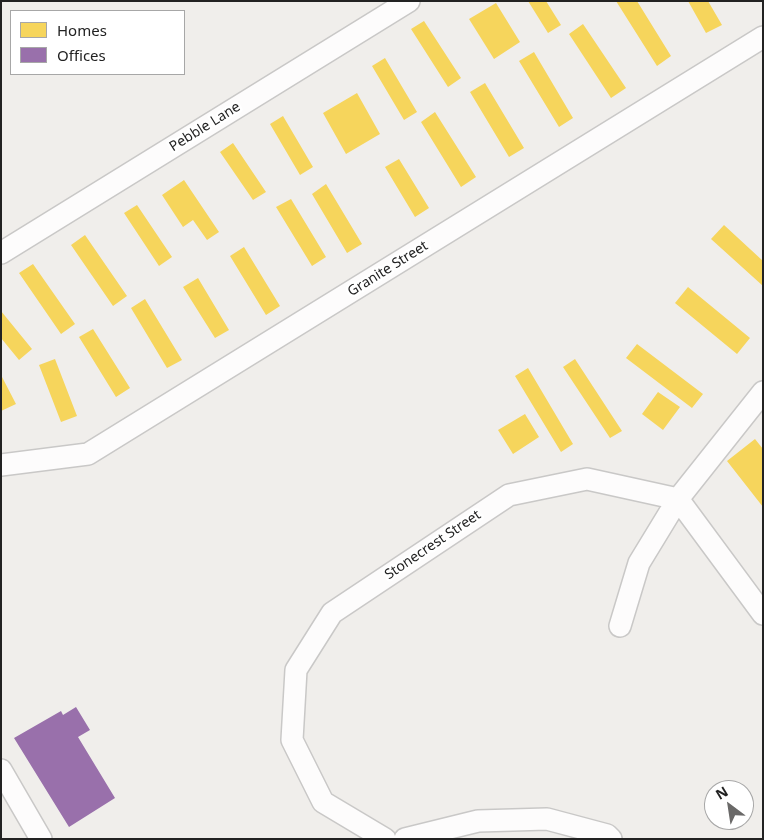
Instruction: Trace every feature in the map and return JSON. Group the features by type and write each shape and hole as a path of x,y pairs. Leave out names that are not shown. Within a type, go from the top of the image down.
{"street":[{"name":"Pebble Lane","path":"1,253 409,1"},
{"name":"Granite Street","path":"1,465 88,454 763,37"},
{"path":"620,626 639,563 678,499 763,392"},
{"name":"Stonecrest Street","path":"385,839 323,802 292,740 296,670 332,613 509,495 587,479 678,499"},
{"path":"678,499 763,614"},
{"path":"1,770 41,839"},
{"path":"405,839 478,821 547,819 607,835 610,839"}],"building: Homes":[{"path":"528,1 546,1 561,25 548,33"},
{"path":"616,1 637,1 671,56 657,66"},
{"path":"688,1 708,1 722,25 706,33"},
{"path":"496,3 520,42 494,59 469,19"},
{"path":"424,21 461,78 448,87 411,29"},
{"path":"583,24 626,88 611,98 569,34"},
{"path":"534,52 573,118 559,127 519,61"},
{"path":"385,58 417,112 404,120 372,66"},
{"path":"485,83 524,148 509,157 470,92"},
{"path":"357,93 380,134 346,154 323,113"},
{"path":"435,112 476,177 461,187 421,122"},
{"path":"283,116 313,167 300,175 270,124"},
{"path":"233,143 266,192 253,200 220,152"},
{"path":"399,159 429,208 415,217 385,167"},
{"path":"184,180 219,232 207,240 193,220 183,227 162,195"},
{"path":"326,184 362,244 347,253 312,194"},
{"path":"291,199 326,257 312,266 276,207"},
{"path":"137,205 172,257 159,266 124,213"},
{"path":"724,225 763,261 763,286 711,239"},
{"path":"85,235 127,296 113,306 71,245"},
{"path":"244,247 280,306 266,315 230,256"},
{"path":"33,264 75,324 61,334 19,273"},
{"path":"198,278 229,330 215,338 183,287"},
{"path":"688,287 750,338 737,354 675,303"},
{"path":"145,299 182,360 167,368 131,308"},
{"path":"1,311 32,349 19,360 1,338"},
{"path":"93,329 130,388 116,397 79,337"},
{"path":"637,344 703,394 692,408 626,358"},
{"path":"55,359 77,416 61,422 39,365"},
{"path":"575,359 622,431 610,438 563,367"},
{"path":"528,368 573,444 561,452 515,376"},
{"path":"1,375 16,404 1,411"},
{"path":"658,392 680,407 663,430 642,414"},
{"path":"525,414 539,437 513,454 498,430"},
{"path":"755,439 763,449 763,507 727,461"}],"building: Offices":[{"path":"76,707 90,730 78,737 115,798 69,827 14,738 61,711 63,715"}]}
